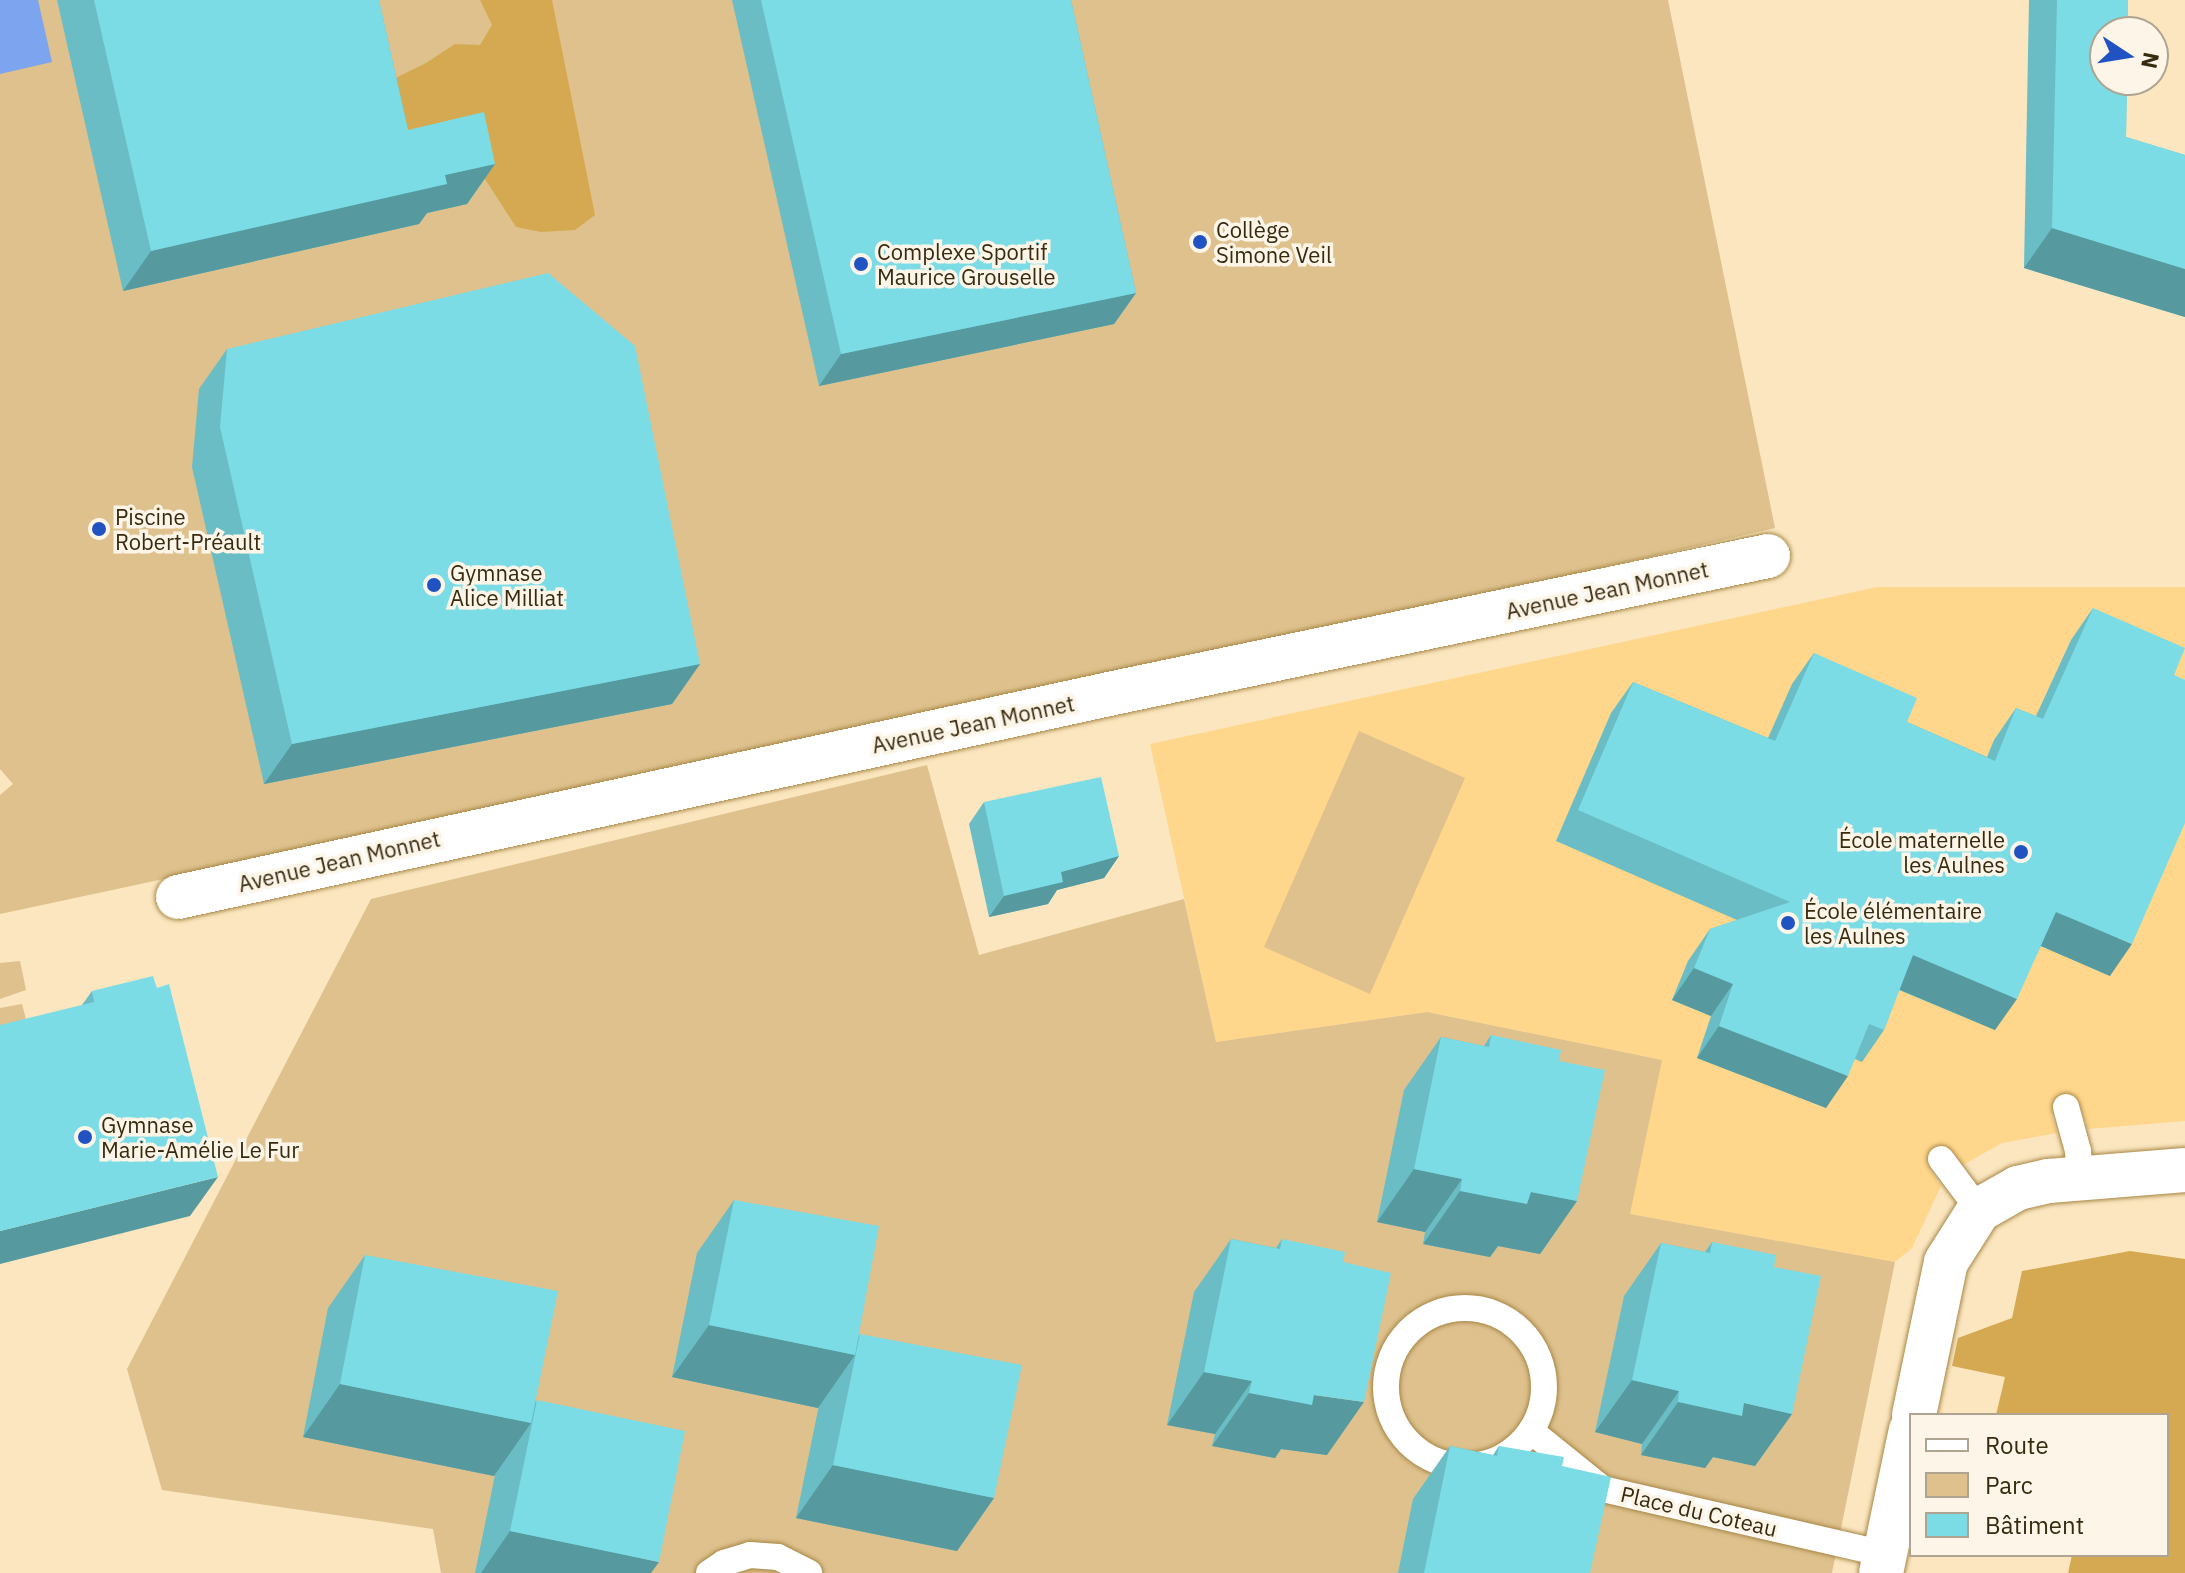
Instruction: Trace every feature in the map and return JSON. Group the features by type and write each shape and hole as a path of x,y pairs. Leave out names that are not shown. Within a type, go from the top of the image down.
{"street":[{"name":"Avenue Jean Monnet","path":"178,897 1123,691 1768,556"},
{"path":"1914,1413 1946,1262 1979,1210 2018,1188 2185,1170"},
{"path":"1883,1563 1909,1440"}],"lane":[{"path":"2066,1107 2078,1151 2080,1179"},
{"path":"1941,1159 1979,1210"},
{"path":"1463,1306 1487,1310 1510,1320 1534,1348 1545,1384 1542,1409 1531,1431 1512,1452 1487,1463 1463,1467 1438,1462 1416,1449 1399,1431 1389,1409 1385,1385 1389,1361 1400,1340 1417,1323 1438,1311 1463,1306"},
{"name":"Place du Coteau","path":"1531,1431 1603,1489 1883,1563"},
{"path":"709,1573 724,1563 750,1555 778,1557 809,1573"}],"shaded area":[{"path":"480,0 552,0 595,215 575,230 541,232 516,227 467,151 380,169 363,94 426,63 455,44 480,45 492,25"},
{"path":"1877,587 2185,587 2185,1121 2088,1129 2079,1102 2051,1114 2057,1133 2002,1143 1963,1165 1952,1151 1929,1169 1941,1186 1912,1248 1895,1262 1629,1214 1661,1060 1427,1012 1216,1042 1150,744"},
{"path":"2130,1251 2185,1259 2185,1573 2068,1573 2072,1557 2169,1557 2169,1413 1996,1413 2005,1377 1952,1366 1958,1338 2012,1318 2022,1271"}],"green space":[{"name":"Complexe Sportif Maurice Grouselle","path":"0,0 1668,0 1775,528 1405,613 0,914 0,795 13,784 0,769"},
{"path":"1359,731 1465,778 1370,994 1264,947"},
{"path":"927,765 979,955 1184,899 1216,1042 1427,1012 1662,1060 1630,1214 1895,1262 1832,1573 441,1573 433,1529 162,1490 127,1369 371,899"},
{"path":"20,961 26,990 0,999 0,963"},
{"path":"22,1004 34,1050 0,1058 0,1008"}],"water":[{"path":"0,0 38,0 52,62 0,74"}],"building":[{"path":"94,0 379,0 408,130 484,112 495,164 445,175 447,184 151,251"},
{"path":"761,0 1071,0 1136,293 841,354"},
{"path":"2057,0 2128,0 2128,16 2089,16 2089,96 2127,96 2126,137 2185,155 2185,269 2052,228"},
{"name":"Gymnase Alice Milliat","path":"548,273 635,346 700,664 292,744 220,427 227,349"},
{"path":"2093,608 2185,648 2174,675 2185,680 2185,823 2132,944 2056,912 2017,999 1913,955 1884,1030 1869,1024 1848,1076 1719,1026 1733,984 1694,968 1710,929 1790,902 1578,810 1633,682 1775,741 1814,653 1917,698 1907,722 1995,761 2016,708 2043,719"},
{"path":"1101,777 1119,856 1061,872 1063,882 1004,896 984,802"},
{"name":"Gymnase Marie-Amélie Le Fur","path":"153,976 157,988 169,984 218,1177 0,1231 0,1025 94,1002 92,991"},
{"path":"1491,1035 1561,1050 1559,1061 1605,1070 1577,1201 1531,1192 1527,1204 1490,1197 1460,1191 1462,1179 1414,1169 1441,1037 1489,1047"},
{"path":"734,1200 879,1226 855,1355 709,1325"},
{"path":"1231,1239 1280,1249 1282,1239 1345,1252 1343,1262 1391,1273 1364,1402 1314,1395 1312,1405 1249,1393 1252,1381 1204,1372"},
{"path":"1712,1242 1776,1255 1774,1267 1821,1276 1792,1414 1744,1403 1742,1416 1678,1402 1679,1391 1632,1380 1661,1243 1710,1253"},
{"path":"365,1255 558,1291 531,1423 340,1384"},
{"path":"860,1334 1022,1365 994,1498 833,1465"},
{"path":"537,1400 685,1431 659,1562 510,1531"},
{"path":"1450,1446 1497,1456 1499,1446 1564,1457 1562,1466 1611,1477 1590,1573 1424,1573"}],"place":[{"name":"Collège Simone Veil","path":"1200,242"},
{"name":"Complexe Sportif Maurice Grouselle","path":"861,264"},
{"name":"Piscine Robert-Préault","path":"99,529"},
{"name":"Gymnase Alice Milliat","path":"434,585"},
{"name":"École maternelle les Aulnes","path":"2021,852"},
{"name":"École élémentaire les Aulnes","path":"1788,923"},
{"name":"Gymnase Marie-Amélie Le Fur","path":"85,1137"}]}
